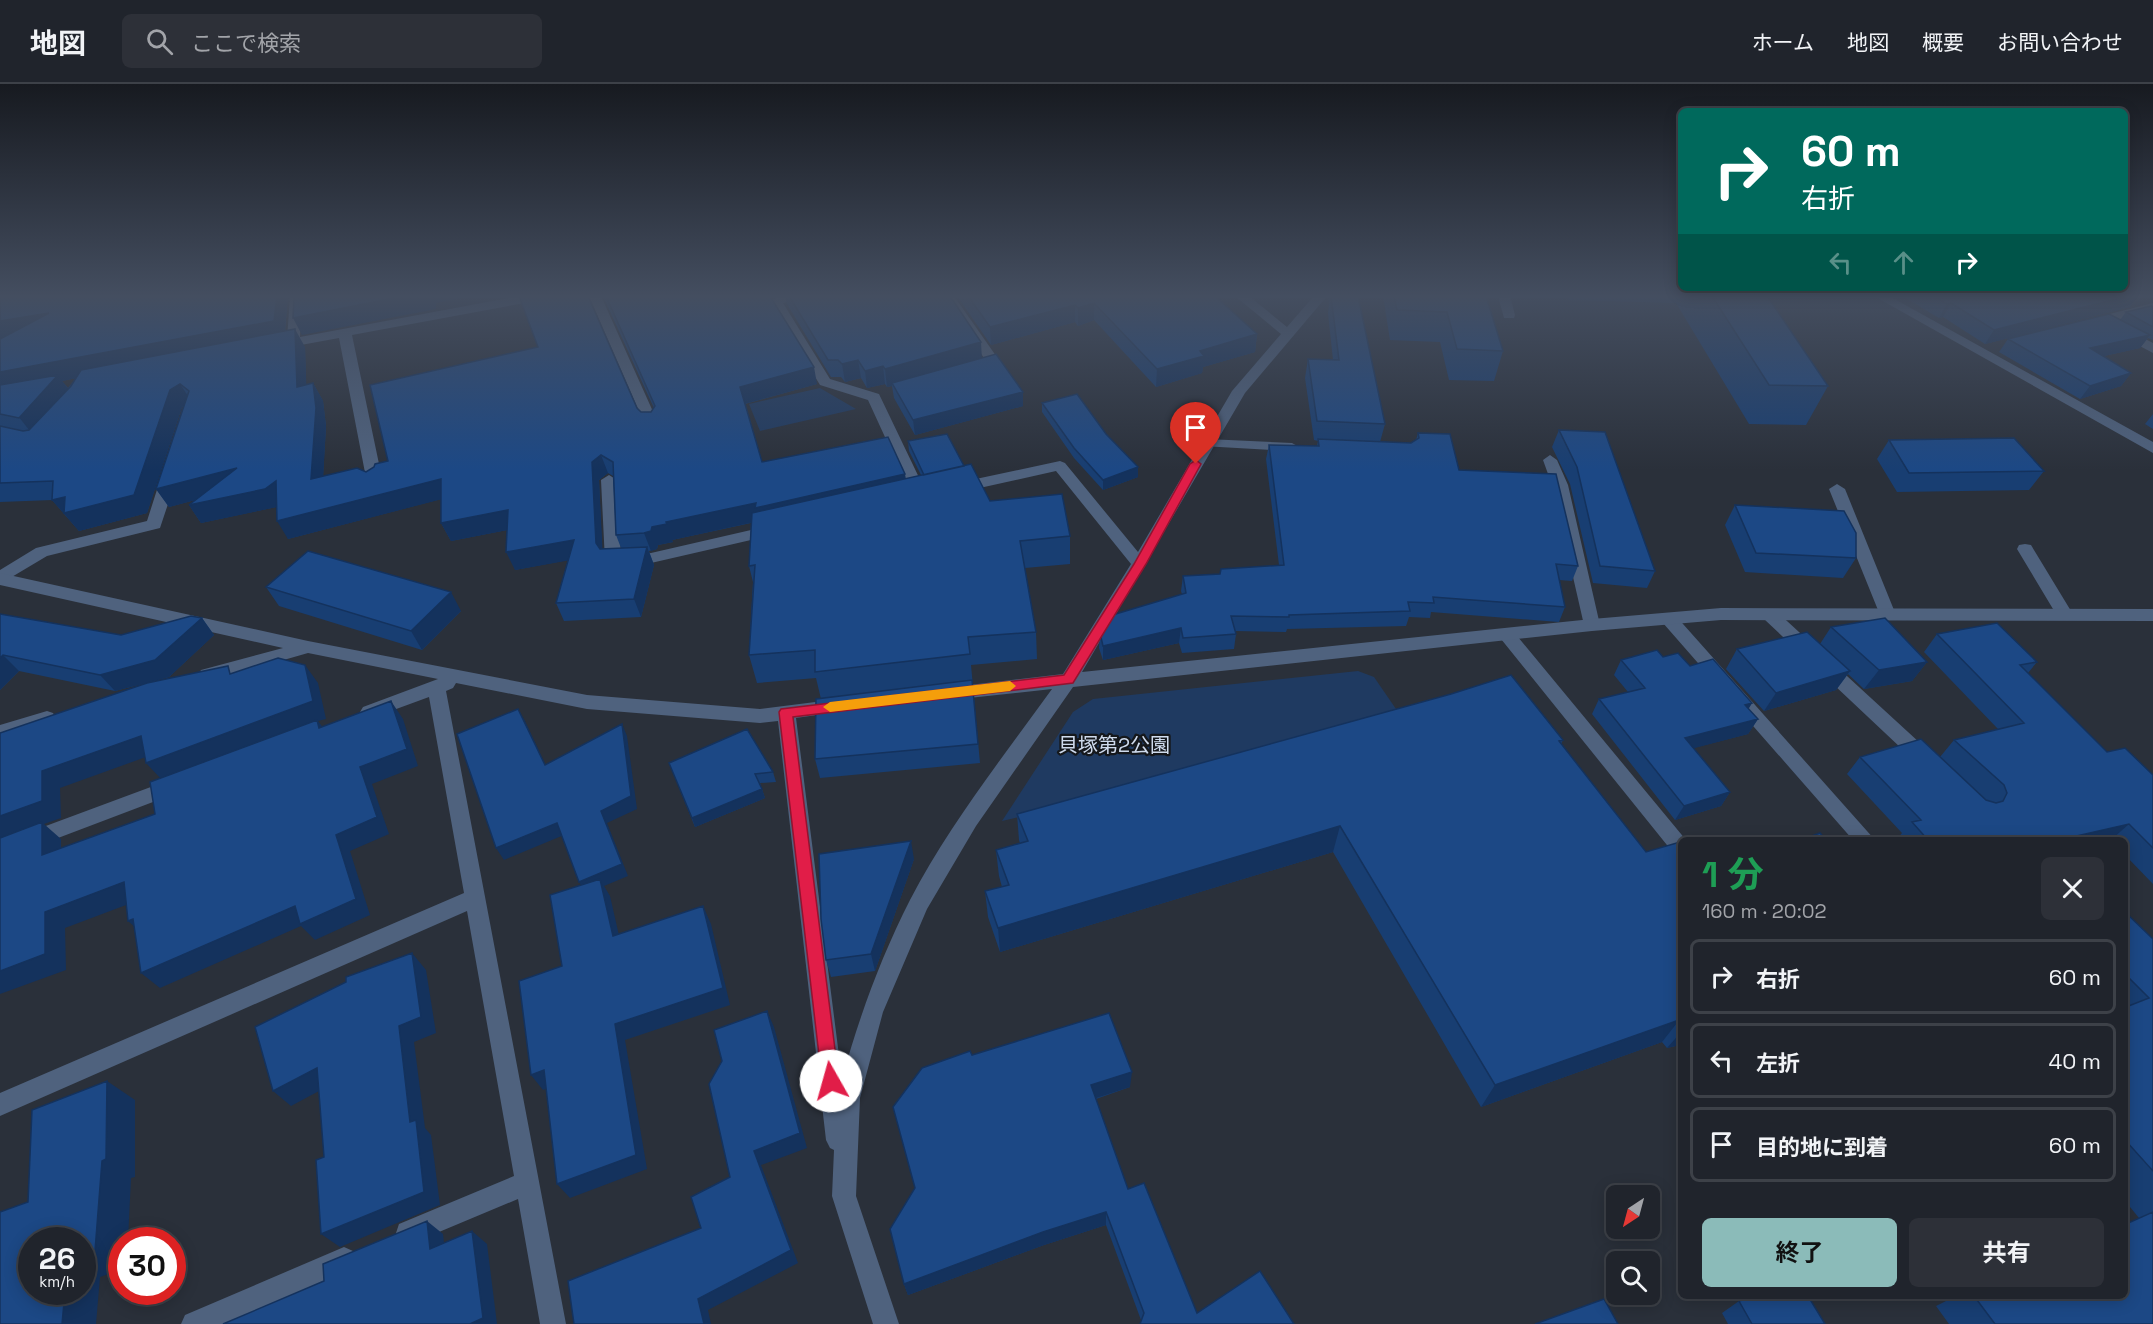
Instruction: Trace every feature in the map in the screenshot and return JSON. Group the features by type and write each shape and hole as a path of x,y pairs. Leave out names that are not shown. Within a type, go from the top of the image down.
{"street":[{"path":"351,354 364,400 375,483"},
{"path":"620,354 652,425"},
{"path":"808,354 825,382 879,396 915,497 1060,466 1099,517 1140,564"},
{"path":"961,372 994,363 988,354"},
{"path":"844,1196 848,1098 872,1012 918,905 969,820 1069,679 1140,564 1207,443 1239,391 1270,354"},
{"path":"1984,354 2153,448"},
{"path":"1207,443 1301,447"},
{"path":"1550,460 1560,485 1592,625"},
{"path":"0,579 42,552 154,524 174,461"},
{"path":"609,480 613,561 651,558 786,527"},
{"path":"1837,489 1888,615"},
{"path":"2025,549 2065,615"},
{"path":"0,579 308,647 587,702 760,716 856,704"},
{"path":"927,696 1069,679 1592,625 1721,614 2153,615"},
{"path":"1770,615 1935,769"},
{"path":"1669,619 1862,837"},
{"path":"1507,635 1678,844"},
{"path":"190,680 308,647"},
{"path":"346,721 462,677"},
{"path":"436,687 553,1324"},
{"path":"0,732 69,712"},
{"path":"786,712 844,1196 886,1324"},
{"path":"0,852 190,780"},
{"path":"0,1105 475,897"},
{"path":"194,1324 527,1183"}],"green space":[{"path":"820,388 856,409 760,431 749,404"},
{"name":"貝塚第2公園","path":"1358,671 1374,677 1407,725 1002,821 1073,712 1093,699"}],"building":[{"path":"0,354 97,354 0,372"},
{"path":"165,354 296,354 297,387 313,383 316,408 311,479 357,468 366,472 375,464 388,461 370,385 508,354 613,354 637,408 641,412 651,412 655,406 632,354 806,354 814,367 740,387 762,462 888,437 905,474 755,508 756,503 666,522 667,524 652,527 651,531 644,533 616,535 613,462 601,455 592,462 596,543 600,549 647,547 634,599 556,603 574,540 506,552 508,510 441,523 441,479 277,521 276,481 265,489 189,505 237,468 156,489 189,391 180,384 170,390 134,495 64,513 65,497 52,500 53,481 0,483 0,426 23,431 29,430 71,386 81,370"},
{"path":"824,354 939,354 885,369 883,366 865,371 858,360 842,364 838,360 828,360"},
{"path":"996,354 1023,392 913,420 892,383"},
{"path":"1143,354 1202,354 1204,356 1157,369"},
{"path":"1338,354 1370,354 1385,424 1317,421 1308,359 1339,360"},
{"path":"1749,354 1806,354 1828,386 1769,385"},
{"path":"2034,354 2100,354 2131,373 2090,386"},
{"path":"58,375 19,418 0,414 0,385"},
{"path":"1077,394 1106,434 1138,467 1103,480 1074,448 1042,403"},
{"path":"1559,430 1605,432 1655,571 1600,566 1577,467"},
{"path":"1418,433 1450,434 1459,470 1556,474 1578,566 1556,564 1565,607 1433,597 1434,603 1408,602 1410,611 1289,615 1289,617 1231,616 1236,634 1183,638 1181,628 1103,646 1100,633 1109,616 1186,593 1183,576 1220,574 1221,569 1284,565 1269,445 1319,446 1318,439 1411,443 1419,438"},
{"path":"947,434 964,466 924,475 908,441"},
{"path":"2014,438 2044,471 1909,473 1889,440"},
{"path":"971,464 990,501 1062,494 1070,536 1020,541 1036,632 968,637 970,654 815,672 815,650 749,655 755,565 749,566 752,513"},
{"path":"1735,505 1844,511 1856,533 1856,558 1756,553"},
{"path":"308,551 451,592 411,631 266,587"},
{"path":"0,614 121,635 191,616 202,618 155,660 100,675 3,655 0,658"},
{"path":"1885,618 1927,662 1879,670 1831,627"},
{"path":"1997,623 2037,662 2020,665 2107,752 2125,748 2153,775 2153,848 2129,824 2072,837 1925,837 1912,822 1921,820 1860,757 1921,739 1986,800 1996,803 2003,801 2007,793 2004,785 1954,740 2024,723 1937,634"},
{"path":"1807,632 1850,671 1776,693 1737,649"},
{"path":"1657,650 1663,657 1678,653 1690,666 1713,659 1752,703 1745,705 1758,719 1685,738 1730,792 1684,806 1599,699 1645,688 1621,660"},
{"path":"278,658 305,665 313,701 146,763 141,736 42,771 42,801 0,816 0,733 147,683 228,666 230,674"},
{"path":"1511,675 1563,740 1559,741 1646,852 1678,843 1678,1020 1495,1085 1340,826 998,928 985,891 1009,885 996,850 1028,841 1017,814 1451,694"},
{"path":"972,680 978,744 815,759 816,699"},
{"path":"391,701 407,749 360,767 377,817 336,835 356,899 300,924 295,906 141,973 133,919 128,921 124,882 45,912 45,954 0,971 0,838 42,822 42,855 155,814 150,782 317,720 319,728"},
{"path":"518,709 545,765 622,724 631,796 601,811 622,864 579,882 557,823 496,848 457,734"},
{"path":"747,729 773,772 755,774 762,789 692,818 669,763"},
{"path":"1820,833 1823,837 1809,837"},
{"path":"911,841 871,954 826,960 821,919 819,854"},
{"path":"600,879 613,936 703,906 723,988 615,1024 636,1155 557,1184 544,1070 531,1075 519,981 562,966 550,895"},
{"path":"2128,915 2153,939 2153,1171 2128,1143 2128,1006 2149,998 2128,977"},
{"path":"412,953 421,1017 399,1026 410,1122 416,1120 424,1192 321,1234 316,1160 324,1157 317,1068 273,1091 255,1027 346,982 346,977"},
{"path":"767,1011 800,1133 754,1151 791,1250 698,1299 704,1324 574,1324 568,1281 701,1228 691,1197 730,1177 709,1084 722,1061 714,1030"},
{"path":"1109,1013 1132,1072 1091,1085 1128,1189 1144,1183 1197,1313 1260,1271 1294,1324 1140,1324 1144,1313 1106,1212 1043,1232 904,1284 890,1229 915,1188 893,1107 922,1068 970,1051 972,1055"},
{"path":"107,1081 106,1159 102,1161 96,1238 96,1227 18,1227 18,1305 64,1305 62,1324 0,1324 0,1212 28,1202 32,1110"},
{"path":"2153,1212 2153,1324 1995,1324 1976,1299 2128,1299 2128,1223"},
{"path":"427,1221 430,1249 472,1231 483,1318 470,1324 223,1324 324,1281 323,1264"},
{"path":"1604,1299 1618,1324 1535,1324"},
{"path":"1745,1299 1810,1299 1825,1324 1752,1324 1739,1301"}],"slow traffic":[{"path":"830,707 1010,686"}],"route":[{"path":"831,1081 786,712 1069,679 1140,564 1196,464"}]}
